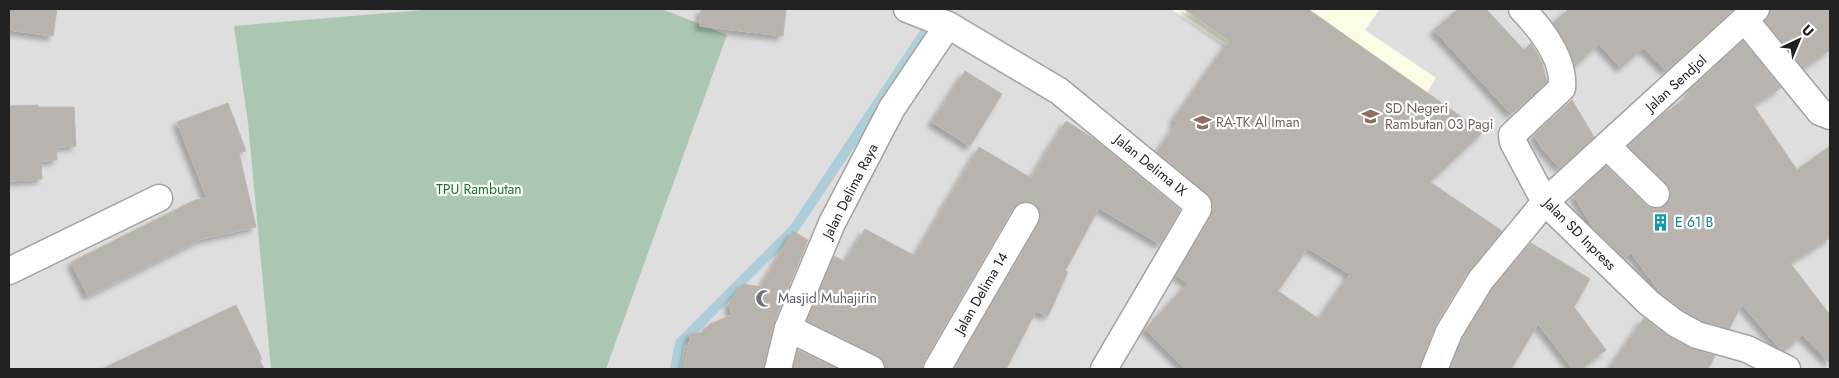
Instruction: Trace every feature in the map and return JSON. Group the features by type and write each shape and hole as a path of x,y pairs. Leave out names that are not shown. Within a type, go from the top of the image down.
{"street":[{"name":"Jalan SD Inpress","path":"1522,9 1550,46 1563,77 1562,88 1512,136 1513,142 1546,202 1650,303 1676,323 1697,335 1747,349 1787,369"},
{"path":"909,10 946,24"},
{"name":"Jalan Sendjol","path":"1434,369 1449,332 1480,281 1546,202 1751,14 1820,112 1830,116"},
{"name":"Jalan Delima Raya","path":"778,369 788,328 832,222 892,108 946,24"},
{"name":"Jalan Delima IX","path":"946,24 1059,91 1198,205 1198,209 1104,369"},
{"path":"1608,147 1656,194"},
{"path":"9,271 159,198"},
{"name":"Jalan Delima 14","path":"936,369 1026,216"},
{"path":"788,328 871,369"}],"shaded area":[{"path":"9,9 1830,9 1830,369 9,369"},
{"name":"SD Negeri Rambutan 03 Pagi","path":"1171,9 1380,9 1365,30 1436,78 1388,155"}],"green space":[{"name":"TPU Rambutan","path":"435,9 662,9 727,35 606,369 271,369 248,123 234,26"}],"building":[{"path":"9,9 57,9 53,36 9,30"},
{"path":"701,9 786,9 783,36 700,26"},
{"path":"1184,9 1308,9 1483,132 1430,182 1502,231 1467,273 1436,324 1419,369 1185,369 1145,329 1188,283 1176,275 1211,217 1213,209 1212,199 1208,193 1157,152 1177,123 1173,120 1229,41","holes":["1308,248 1350,274 1319,319 1278,291"]},
{"path":"1458,9 1486,9 1524,50 1531,43 1542,62 1547,82 1511,114 1434,30"},
{"path":"1569,9 1734,9 1666,71 1643,48 1621,68 1599,44 1575,66 1569,49 1553,23"},
{"path":"1771,9 1830,9 1830,50 1803,68 1765,21"},
{"path":"1743,41 1781,88 1753,105 1797,170 1830,146 1830,238 1790,263 1830,315 1830,363 1802,335 1784,351 1780,349 1742,304 1729,329 1703,321 1683,310 1661,293 1631,253 1624,258 1595,230 1574,196 1606,166 1646,205 1653,209 1660,209 1666,205 1671,197 1671,190 1628,146 1662,115 1690,95 1687,93"},
{"path":"965,71 1002,94 970,146 932,122"},
{"path":"1572,100 1594,137 1560,168 1542,148 1534,135"},
{"path":"228,103 246,151 239,153 256,227 201,239 88,296 71,262 195,200 207,198 177,122"},
{"path":"38,105 38,107 74,107 76,146 56,147 57,160 41,161 42,179 9,181 9,106"},
{"path":"1066,121 1094,139 1180,210 1160,244 1099,208 1065,271 1068,272 1048,316 1036,311 1006,369 954,369 1039,224 1041,217 1039,209 1034,203 1027,201 1019,203 1013,208 924,361 922,369 886,369 884,361 878,356 807,321 834,256 845,262 865,229 915,256 979,147 1031,178"},
{"name":"Masjid Muhajirin","path":"793,231 808,240 774,322 763,369 684,369 691,333 701,333 710,324 732,315 729,303 743,284 761,287"},
{"path":"1531,243 1590,279 1574,307 1606,350 1581,369 1573,369 1538,324 1511,369 1450,369 1462,339 1492,290"},
{"path":"236,305 262,359 260,361 264,369 102,369"},
{"path":"1644,318 1666,335 1690,348 1715,356 1708,369 1609,369"},
{"path":"798,350 838,369 793,369"}],"waterway":[{"path":"675,369 680,343 794,229 933,20"}],"place":[{"name":"SD Negeri Rambutan 03 Pagi","path":"1371,116"},
{"name":"RA-TK Al Iman","path":"1202,122"},
{"name":"E 61 B","path":"1661,222"},
{"name":"Masjid Muhajirin","path":"764,298"}]}
